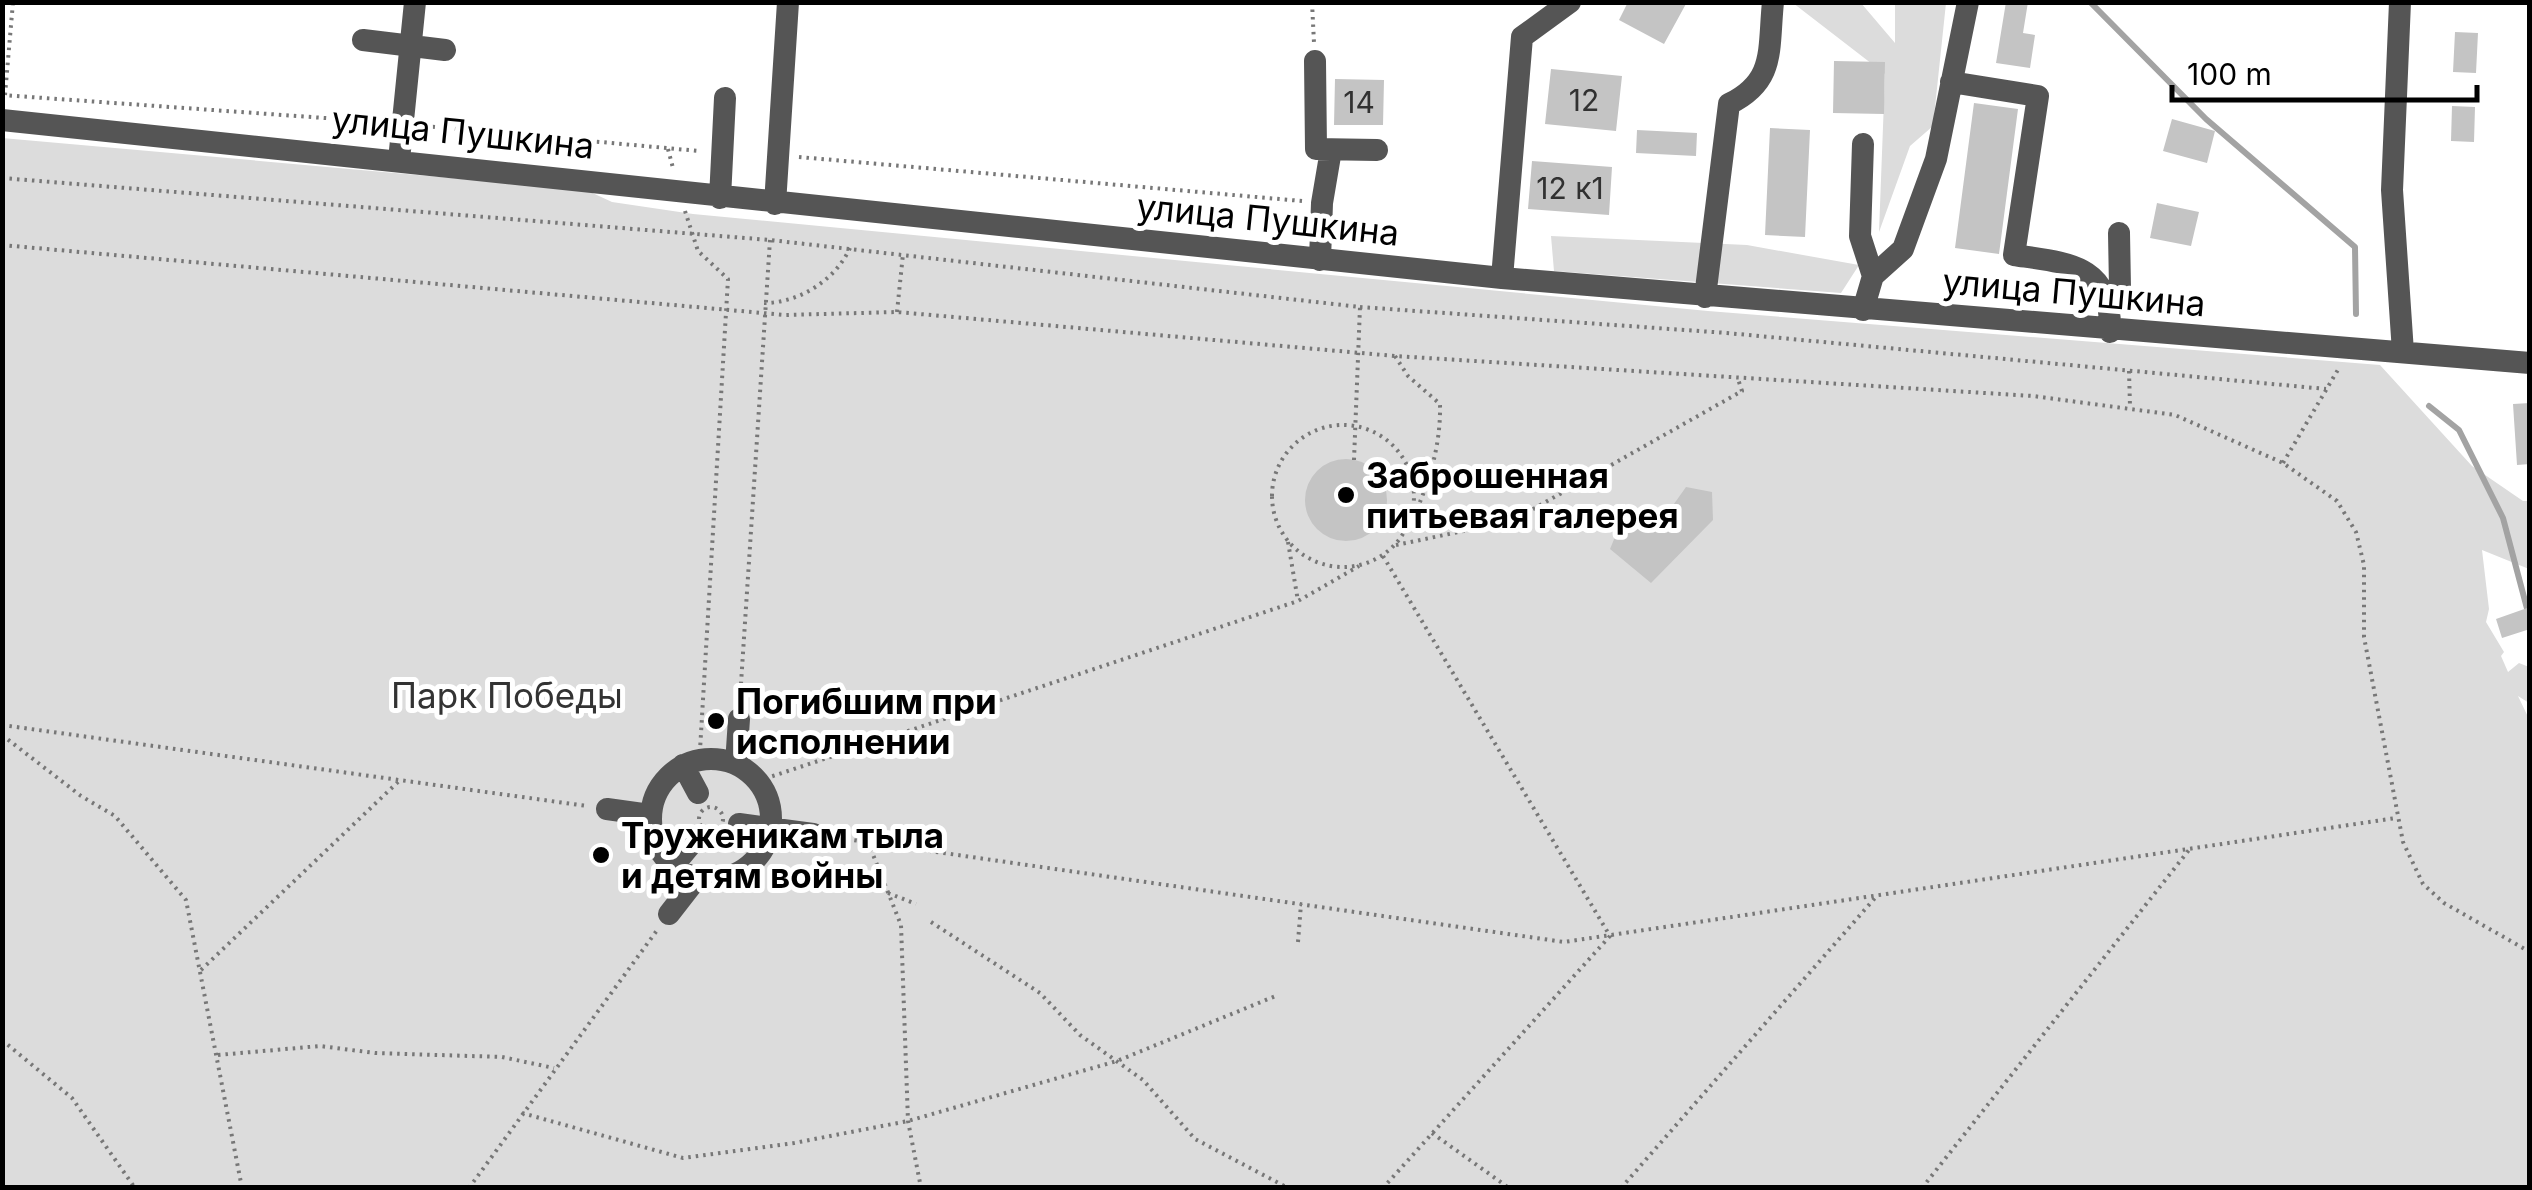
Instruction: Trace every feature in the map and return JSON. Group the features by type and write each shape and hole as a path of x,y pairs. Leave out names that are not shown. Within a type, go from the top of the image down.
{"street":[{"path":"399,160 415,2"},
{"path":"775,204 788,2"},
{"path":"1502,278 1522,37 1570,2"},
{"path":"1705,297 1729,104 1753,92 1764,78 1773,2"},
{"path":"1863,310 1873,276 1902,249 1936,159 1968,2"},
{"path":"2400,2 2392,190 2400,352"},
{"path":"363,40 445,50"},
{"path":"1315,61 1316,149 1377,150"},
{"path":"1951,82 2038,96 2014,255 2078,265 2095,279 2110,320"},
{"path":"720,198 725,98"},
{"name":"улица Пушкина","path":"2,120 1502,278 1863,310 2110,320 2350,348 2530,363"},
{"path":"1863,144 1860,236 1873,276"},
{"path":"1320,260 1322,203 1331,150"},
{"path":"2110,320 2120,288 2119,233"},
{"path":"736,764 739,719"},
{"path":"691,762 698,793"},
{"path":"691,762 736,764 758,782 769,804 766,845 744,870 713,880 697,878 673,866 655,843 650,815 660,786 691,762"},
{"path":"607,809 650,815"},
{"path":"729,826 813,834"},
{"path":"673,866 693,842"},
{"path":"670,914 697,878"}],"path":[{"path":"13,2 4,95 402,124 722,153"},
{"path":"1312,2 1315,61"},
{"path":"776,155 1322,203"},
{"path":"2,178 692,232 1360,307 1727,334 2326,389"},
{"path":"691,762 729,310 728,279 698,251 692,232"},
{"path":"739,719 762,313 770,240"},
{"path":"2,245 762,313 897,312 1395,356 2033,396 2175,415 2283,463 2337,501 2356,532 2367,602 2364,637 2385,731 2403,842 2423,884 2444,903 2530,952"},
{"path":"764,303 801,296 834,270 850,248"},
{"path":"897,312 903,254"},
{"path":"1354,460 1362,353 1360,307"},
{"path":"2283,463 2350,348"},
{"path":"758,782 1298,601 1383,556 1406,530 1426,491 1440,432 1440,404 1408,376 1395,356"},
{"path":"2129,371 2130,406"},
{"path":"1396,544 1512,521 1742,391 1738,379"},
{"path":"1359,566 1333,566 1308,558 1288,541 1276,520 1272,495 1277,470 1290,449 1309,433 1332,425 1357,426 1388,439 1408,466 1415,498 1406,530"},
{"path":"1288,541 1298,601"},
{"path":"1383,556 1610,936"},
{"path":"2,725 607,809"},
{"path":"2,735 81,796 115,816 186,900 242,1188"},
{"path":"201,970 400,780"},
{"path":"704,810 720,811 729,826 708,831 700,824 704,810"},
{"path":"813,834 1564,942 2398,818"},
{"path":"868,842 901,925 908,1121 921,1188"},
{"path":"1922,1188 2190,850"},
{"path":"888,893 916,904"},
{"path":"1622,1187 1876,898"},
{"path":"1298,942 1301,904"},
{"path":"469,1188 670,914"},
{"path":"931,922 1040,992 1080,1035 1143,1080 1195,1139 1288,1188"},
{"path":"1383,1188 1610,936"},
{"path":"522,1113 602,1140 683,1158 908,1121 1117,1060 1278,995"},
{"path":"2,1040 72,1098 134,1188"},
{"path":"218,1055 320,1046 375,1053 502,1057 554,1068"},
{"path":"1432,1133 1509,1188"}],"green space":[{"path":"1793,3 1861,3 1895,43 1895,3 1946,3 1933,126 1910,146 1879,232 1885,74"},
{"name":"Парк Победы","path":"2,138 586,190 612,202 693,214 1708,311 2380,365 2472,466 2523,501 2529,501 2529,569 2482,550 2489,609 2486,622 2504,652 2501,656 2508,672 2519,663 2529,667 2529,703 2518,696 2530,721 2529,1187 3,1187"},
{"path":"1551,236 1747,245 1859,265 1841,293 1554,271"}],"building":[{"path":"1628,2 1687,2 1664,44 1619,20"},
{"path":"2006,2 2028,2 2023,33 2035,35 2030,68 1996,63"},
{"path":"2455,32 2478,33 2476,73 2453,72"},
{"path":"1834,61 1885,62 1884,114 1833,113"},
{"path":"1551,69 1622,76 1616,131 1545,124"},
{"path":"1335,79 1384,80 1383,125 1334,125"},
{"path":"1974,103 2018,109 1999,254 1955,248"},
{"path":"2452,106 2475,107 2474,142 2451,141"},
{"path":"2172,119 2215,131 2207,163 2163,151"},
{"path":"1770,128 1810,130 1805,237 1765,235"},
{"path":"1637,130 1697,133 1696,156 1636,153"},
{"path":"1532,161 1612,167 1609,215 1528,209"},
{"path":"2157,203 2199,212 2191,246 2150,238"},
{"path":"2530,403 2530,464 2517,465 2513,404"},
{"name":"Заброшенная питьевая галерея","path":"1346,459 1375,471 1387,500 1375,529 1346,541 1317,529 1305,500 1317,471"},
{"path":"1686,487 1712,492 1713,520 1651,583 1610,549 1615,537 1635,518 1659,525"},
{"path":"2530,607 2530,629 2502,638 2496,619"}],"waterway":[{"path":"2090,2 2206,119 2355,247 2356,314"},
{"path":"2429,406 2459,430 2503,518 2529,616"}],"place":[{"name":"Заброшенная питьевая галерея","path":"1346,495"},
{"name":"Погибшим при исполнении","path":"716,721"},
{"name":"Труженикам тыла и детям войны","path":"601,855"}]}
